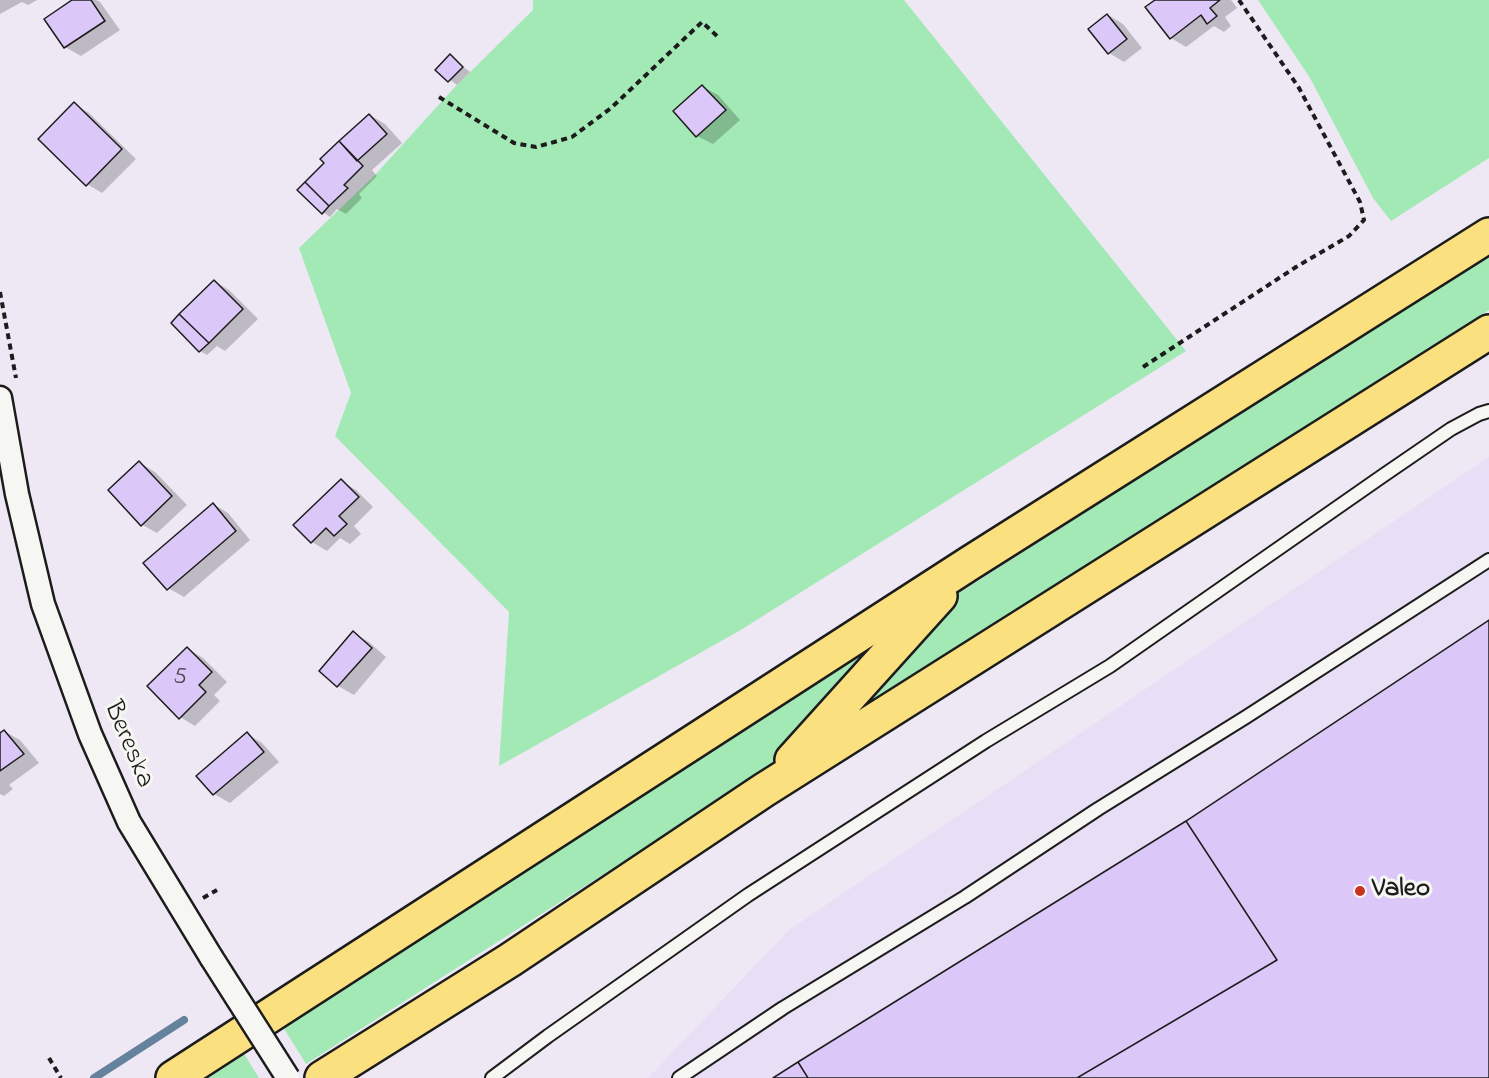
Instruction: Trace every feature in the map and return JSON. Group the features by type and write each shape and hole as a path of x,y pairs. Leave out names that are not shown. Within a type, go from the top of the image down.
{"highway":[{"path":"173,1078 970,562 1489,235"},
{"path":"322,1078 510,960 764,790 1489,332"},
{"path":"764,790 970,562"}],"street":[{"name":"Bereska","path":"9,392 17,495 43,604 90,734 129,822 288,1078"}],"lane":[{"path":"492,1078 748,895 1021,719 1110,666 1451,429 1489,411"},
{"path":"679,1078 783,1008 965,897 1098,809 1246,717 1489,560"}],"path":[{"path":"1143,367 1296,267 1349,236 1364,220 1360,202 1299,88 1239,0"},
{"path":"439,97 514,143 536,147 572,137 611,108 702,22 718,37"},
{"path":"0,292 9,392"},
{"path":"200,900 217,890"},
{"path":"49,1058 61,1078"}],"shaded area":[{"name":"Valeo","path":"1489,457 1489,1078 648,1078 789,930"}],"green space":[{"path":"533,0 904,0 1186,351 739,631 499,766 509,612 335,436 351,393 299,248 375,175 452,90 533,10"},
{"path":"1258,0 1489,0 1489,158 1391,221 1373,198 1310,78"},
{"path":"1489,253 1489,310 306,1064 283,1027"},
{"path":"243,1052 259,1078 202,1078"}],"building":[{"path":"72,0 91,0 105,21 64,48 44,19"},
{"path":"1155,0 1220,0 1210,8 1217,16 1207,24 1201,15 1170,39 1145,7"},
{"path":"1107,14 1127,39 1108,54 1088,29"},
{"path":"450,54 463,67 448,82 435,70"},
{"path":"702,85 726,110 696,137 673,111"},
{"path":"74,102 122,149 86,186 38,139"},
{"path":"369,114 387,134 357,161 339,141"},
{"path":"339,141 363,166 344,185 348,188 329,206 305,182 324,163 320,159"},
{"path":"305,182 329,206 322,214 297,190"},
{"path":"214,280 243,309 209,343 179,314"},
{"path":"179,314 209,343 199,352 171,323"},
{"path":"139,461 172,496 141,526 108,490"},
{"path":"341,479 359,497 339,516 347,524 334,536 326,528 311,543 293,525"},
{"path":"213,503 236,531 167,590 143,563"},
{"name":"Valeo","path":"1489,620 1489,1078 1077,1078 1277,960 1186,821"},
{"path":"353,631 372,648 337,687 319,671"},
{"path":"187,647 212,672 199,685 206,692 179,719 147,686"},
{"path":"4,730 24,754 0,771 0,733"},
{"path":"247,732 264,752 213,795 196,776"},
{"path":"1186,821 1277,960 1077,1078 808,1078 798,1062"},
{"path":"798,1062 808,1078 773,1078"}],"waterway":[{"path":"94,1078 184,1020"}],"place":[{"name":"Valeo","path":"1360,891"}]}
